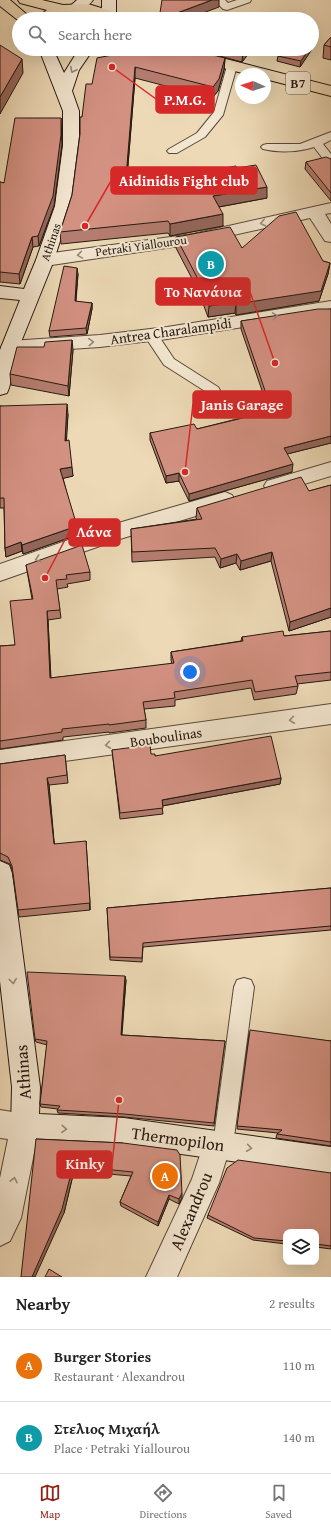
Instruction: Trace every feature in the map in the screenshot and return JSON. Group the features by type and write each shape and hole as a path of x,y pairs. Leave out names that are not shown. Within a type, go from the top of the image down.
{"main road":[{"path":"1,0 16,12"},
{"path":"25,0 89,8 99,12"},
{"path":"52,12 74,6"},
{"name":"B7","path":"193,56 240,68"},
{"name":"B7","path":"271,76 331,92"}],"street":[{"path":"109,0 110,12"},
{"name":"Athinas","path":"0,388 10,347 45,260 63,206 71,145 71,111 49,56"},
{"path":"64,91 72,70 85,56"},
{"name":"Petraki Yiallourou","path":"45,260 192,239 331,208"},
{"path":"315,212 331,237"},
{"path":"0,292 30,296"},
{"name":"Antrea Charalampidi","path":"10,347 100,341 151,335 331,307"},
{"path":"0,573 115,532 331,469"},
{"name":"Bouboulinas","path":"0,760 331,714"},
{"name":"Athinas","path":"0,873 26,1087 12,1126 6,1218 0,1231"},
{"name":"Thermopilon","path":"12,1126 124,1132 331,1160"},
{"name":"Alexandrou","path":"161,1277 205,1183 220,1144"}],"lane":[{"path":"219,0 227,7 246,0"},
{"path":"173,151 201,135 219,113 232,66"},
{"path":"267,147 303,148 317,143 331,135"},
{"path":"317,143 331,162"},
{"path":"151,335 169,362 213,390"},
{"path":"220,1144 244,987"}],"building":[{"path":"162,0 212,0 180,12 160,12"},
{"path":"331,37 331,47 324,45"},
{"path":"0,45 12,53 12,56 17,56 22,59 0,97"},
{"path":"107,56 217,56 225,58 219,79 213,87 135,67 125,190 186,178 184,175 236,166 237,168 256,165 267,187 213,196 223,214 170,224 168,221 60,232 72,195 80,134 80,117 82,117 86,84 92,84 97,58"},
{"path":"278,56 304,56 301,61"},
{"path":"15,118 61,118 61,135 53,196 38,236 32,237 19,274 0,272 0,182 4,183"},
{"path":"326,157 331,159 331,193 306,162"},
{"path":"296,212 323,261 330,263 321,291 236,304 236,302 209,306 198,279 176,237 230,227 242,248 279,216"},
{"path":"64,266 77,268 75,301 92,303 86,328 49,331"},
{"path":"318,309 331,309 331,436 284,448 293,464 189,494 179,473 166,476 150,433 194,424 197,429 272,411 241,321"},
{"path":"72,340 68,386 10,374 17,347 44,347 45,342"},
{"path":"67,404 65,441 69,440 72,467 60,469 77,526 22,545 21,542 5,548 4,498 0,498 0,406"},
{"path":"301,477 309,491 331,485 331,608 290,622 272,552 241,561 237,554 221,559 215,548 132,552 131,529 202,519 197,508"},
{"path":"82,545 90,572 66,575 67,579 56,580 60,610 47,611 50,678 174,663 171,652 243,641 242,637 283,631 284,636 331,631 331,672 295,676 298,686 255,692 252,680 174,692 175,698 143,702 146,720 62,729 62,732 0,741 0,646 15,645 10,601 33,599 26,565"},
{"path":"271,736 281,778 162,800 163,808 120,813 112,750 150,745 151,754 155,754 155,756"},
{"path":"65,755 67,775 47,778 54,844 86,841 90,903 18,910 12,866 8,857 0,853 0,764"},
{"path":"331,888 331,926 143,943 142,958 110,957 107,908"},
{"path":"27,972 125,976 121,1035 225,1041 214,1123 124,1114 57,1110 60,1106 40,1104 47,1041 35,1039"},
{"path":"250,1030 331,1041 331,1142 277,1134 282,1130 237,1126"},
{"path":"36,1139 123,1143 177,1150 180,1155 182,1193 179,1199 169,1195 158,1222 120,1202 133,1172 73,1166 62,1209 32,1277 21,1277"},
{"path":"238,1160 331,1173 331,1246 319,1244 319,1229 283,1229 283,1241 254,1238 208,1215 227,1168"},
{"path":"49,1269 62,1277 45,1277"}],"place":[{"name":"P.M.G.","path":"112,67"},
{"name":"Aidinidis Fight club","path":"85,226"},
{"name":"Στελιος Μιχαήλ","path":"211,264"},
{"name":"Το Νανάυια","path":"275,363"},
{"name":"Janis Garage","path":"185,472"},
{"name":"Λάνα","path":"45,578"},
{"name":"Kinky","path":"119,1100"},
{"name":"Burger Stories","path":"165,1176"}]}
